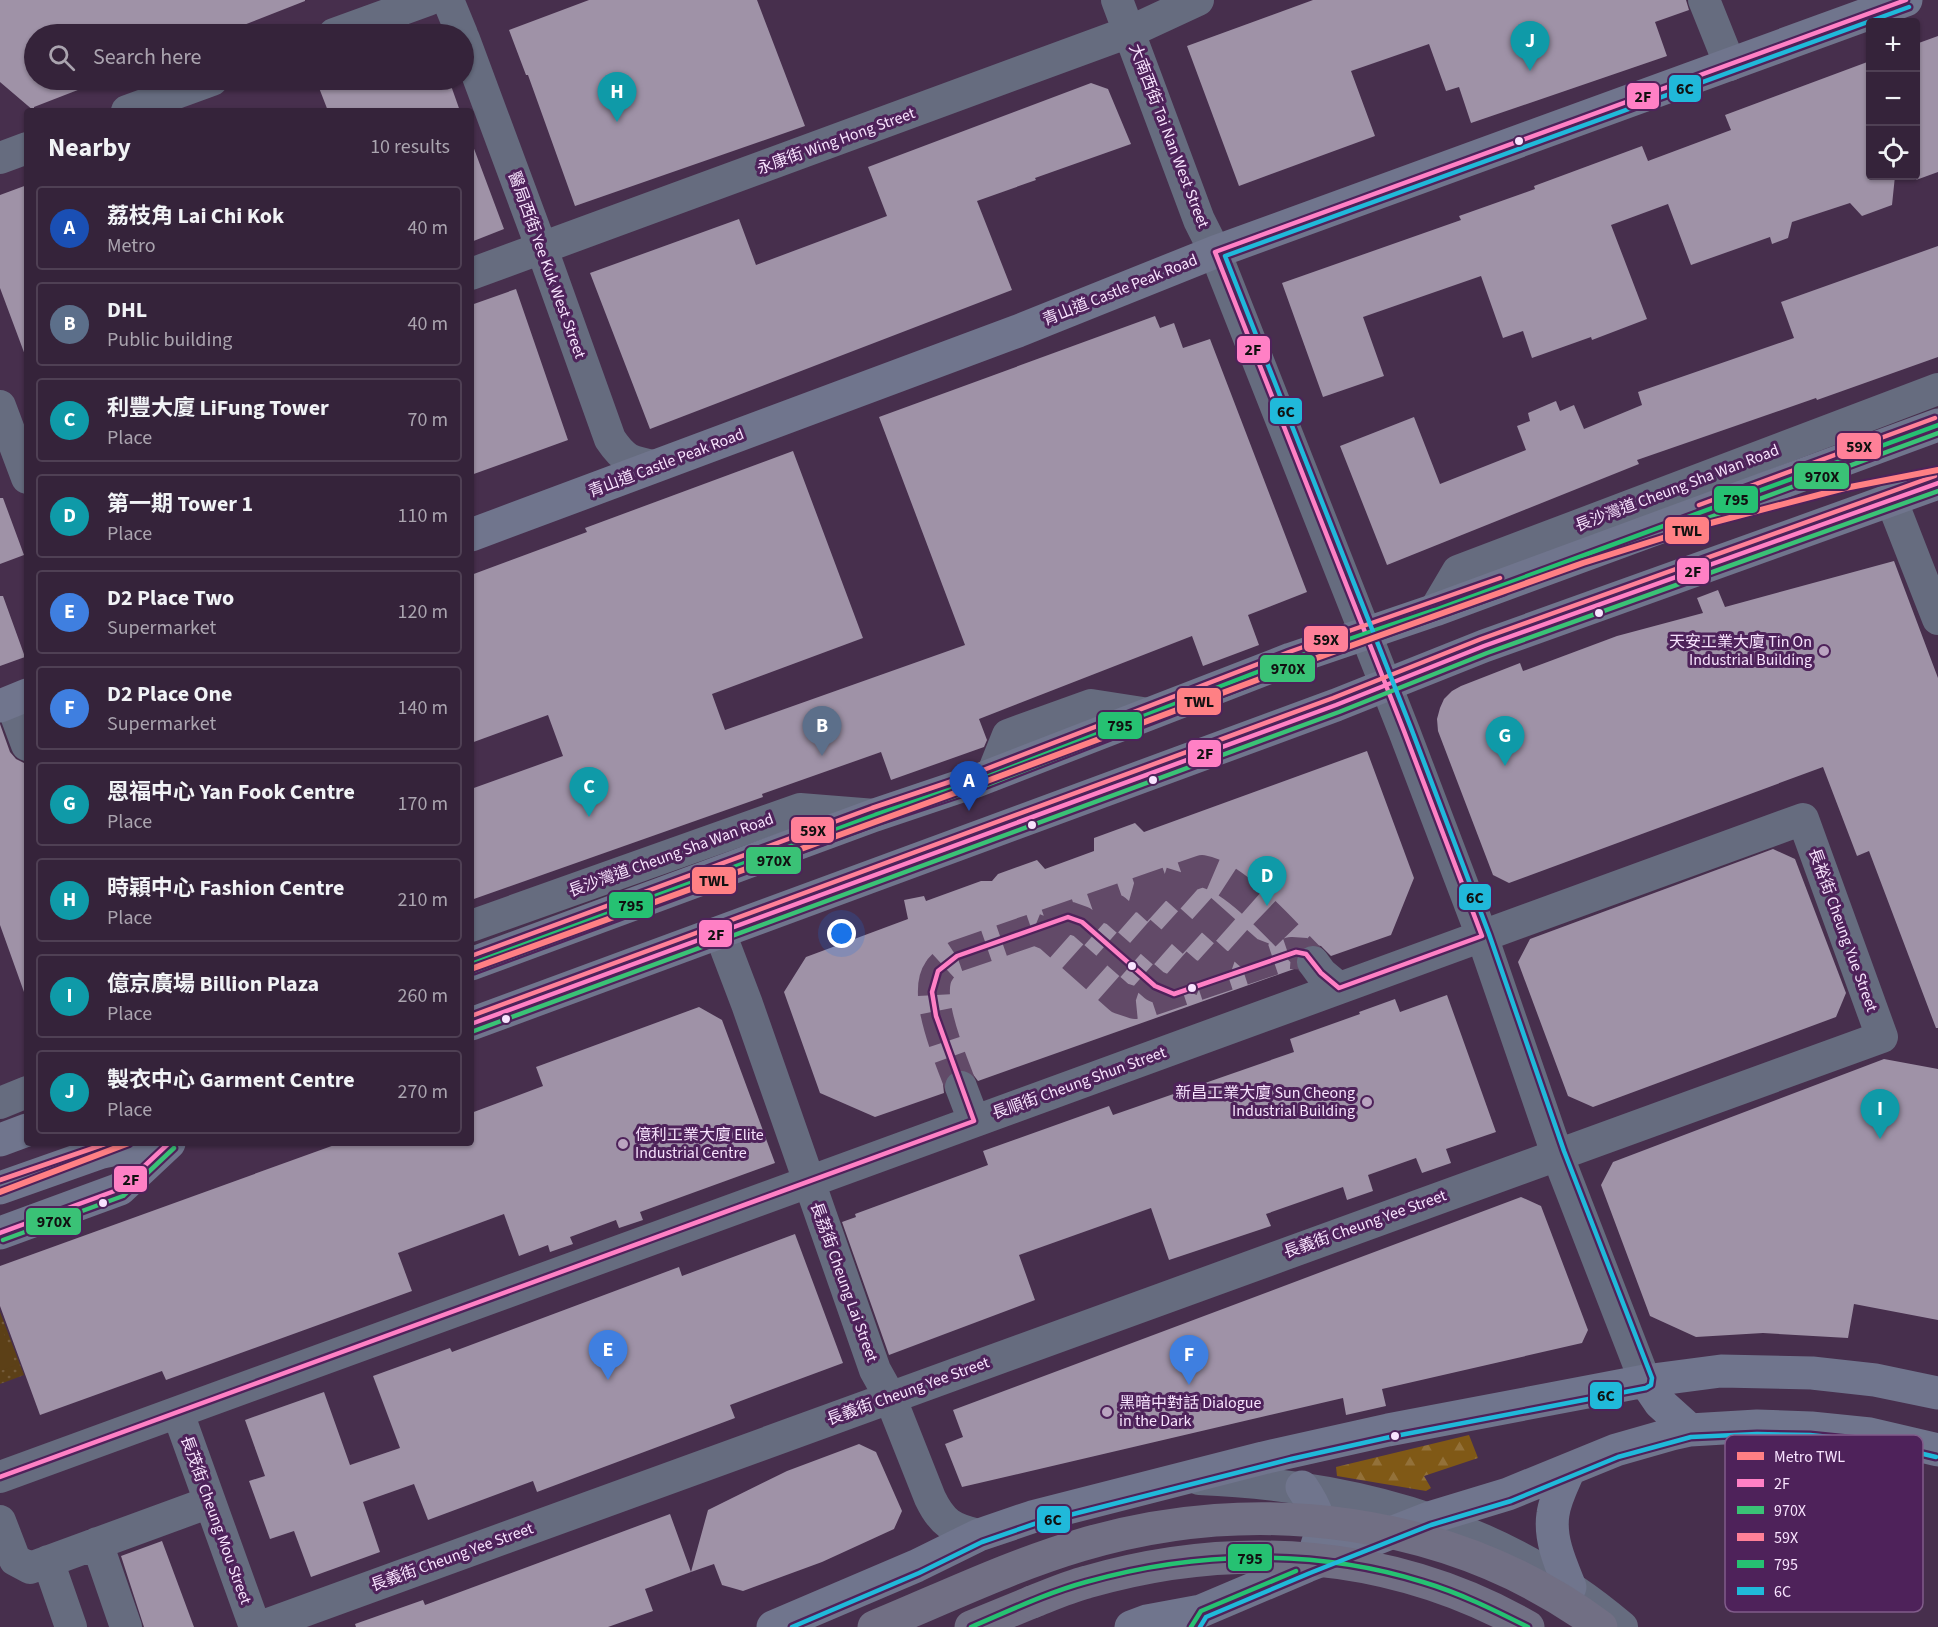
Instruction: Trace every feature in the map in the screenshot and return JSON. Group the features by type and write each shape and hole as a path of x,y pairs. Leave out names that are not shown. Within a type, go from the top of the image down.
{"highway":[{"path":"874,1627 1018,1567 1081,1545 1134,1532 1185,1524 1237,1519 1294,1518 1349,1524 1446,1546 1494,1565 1542,1590 1581,1612 1601,1627"},
{"path":"971,1627 1086,1582 1141,1569 1198,1560 1301,1557 1396,1572 1500,1611 1528,1627"}],"main road":[{"name":"青山道 Castle Peak Road","path":"474,534 1018,331 1215,252 1906,0"},
{"name":"長沙灣道 Cheung Sha Wan Road","path":"474,963 875,815 992,775 1291,659 1435,609 1938,425"},
{"path":"474,1023 1386,686 1484,646 1938,483"},
{"path":"0,1140 24,1131"},
{"path":"0,1188 102,1152 130,1146"},
{"path":"0,1233 120,1189 166,1146"},
{"path":"773,1627 916,1566 979,1535 1032,1517 1183,1478 1388,1430 1645,1381 1721,1371 1812,1373 1875,1380 1938,1393"},
{"path":"1645,1381 1660,1403 1690,1430"},
{"path":"1131,1627 1147,1621 1196,1619 1307,1566 1429,1518 1508,1494 1616,1450 1690,1430 1757,1426 1811,1428 1874,1435"},
{"path":"1923,1446 1938,1450"},
{"path":"1569,1470 1552,1514 1552,1528 1558,1558 1570,1587"},
{"path":"1302,1487 1314,1506 1320,1525 1319,1541 1307,1566"}],"street":[{"path":"362,24 428,0"},
{"path":"448,0 458,24"},
{"name":"大南西街 Tai Nan West Street","path":"1117,0 1199,220 1215,252 1482,936 1557,1154 1645,1381"},
{"name":"永康街 Wing Hong Street","path":"474,273 1129,32 1198,0"},
{"path":"1704,0 1730,65"},
{"name":"醫局西街 Yee Kuk West Street","path":"474,66 610,439 621,455 635,463 655,466"},
{"path":"135,108 185,90"},
{"path":"0,158 24,149"},
{"name":"長沙灣道 Cheung Sha Wan Road","path":"1435,609 1458,571 1938,389"},
{"path":"0,406 24,469"},
{"path":"1891,499 1938,620"},
{"path":"13,701 24,734"},
{"name":"長沙灣道 Cheung Sha Wan Road","path":"474,924 501,903 656,848 800,809 875,815"},
{"name":"長裕街 Cheung Yue Street","path":"1482,936 1803,819 1882,1037 1557,1154"},
{"name":"長荔街 Cheung Lai Street","path":"720,933 875,1370 890,1397 937,1512 946,1523 979,1535"},
{"name":"長順街 Cheung Shun Street","path":"0,1477 1482,936"},
{"path":"1314,962 1321,974 1339,988"},
{"path":"961,1087 974,1121"},
{"path":"0,1103 24,1093"},
{"name":"長義街 Cheung Yee Street","path":"257,1627 1557,1154"},
{"name":"長茂街 Cheung Mou Street","path":"178,1413 257,1627"},
{"path":"1183,1478 1302,1487 1350,1496 1429,1518 1511,1553 1570,1587 1622,1627"},
{"path":"0,1521 15,1560 30,1568 210,1502"},
{"path":"97,1543 126,1627"},
{"path":"48,1561 71,1627"},
{"path":"1307,1566 1346,1571 1386,1580 1426,1593 1496,1627"}],"green space":[{"path":"1469,1435 1478,1458 1424,1476 1431,1488 1426,1491 1337,1476 1336,1467"}],"shaded area":[{"path":"0,1312 24,1375 0,1384"},
{"path":"0,1324 16,1365 0,1371"}],"building":[{"path":"0,0 305,0 246,24 24,24 24,90 78,90 30,108 0,82"},
{"path":"589,0 757,0 805,126 575,206 528,75 526,75 509,30"},
{"path":"1313,0 1686,0 1689,10 1655,22 1667,56 1471,123 1459,87 1446,91 1429,44 1351,71 1375,136 1239,186 1187,46"},
{"path":"1938,36 1938,172 1920,179 1920,72 1920,43"},
{"path":"1866,62 1866,180 1895,180 1892,205 1862,216 1850,203 1792,222 1788,238 1772,244 1770,237 1691,265 1668,204 1611,225 1647,319 1592,340 1591,337 1532,358 1523,331 1503,338 1481,276 1363,317 1384,376 1323,397 1282,283 1461,220 1459,216 1535,189 1534,186 1642,146 1648,161 1731,130 1725,115"},
{"path":"1091,83 1108,89 1131,144 977,201 1012,290 650,429 590,273 739,219 756,265 887,216 868,167"},
{"path":"320,90 453,90 459,108 327,108"},
{"path":"474,149 504,229 474,241"},
{"path":"24,186 24,352 0,288 0,195"},
{"path":"1938,246 1938,357 1637,460 1639,464 1387,565 1340,446 1414,417 1440,484 1526,450 1517,426 1530,421 1528,413 1556,401 1560,411 1574,405 1584,429 1642,405 1638,392 1794,338 1781,302"},
{"path":"516,289 568,440 474,474 474,304"},
{"path":"1155,316 1160,328 1174,323 1183,348 1210,339 1307,592 1248,615 1259,645 1203,666 1192,636 979,719 987,740 984,747 891,780 881,752 762,794 763,797 474,899 474,788 563,756 548,715 474,742 474,574 587,532 585,528 793,451 863,638 712,694 725,730 965,645 879,417"},
{"path":"0,498 3,498 24,555 0,564"},
{"path":"1894,561 1938,678 1938,1028 1936,1028 1869,851 1857,856 1823,767 1509,883 1493,875 1438,731 1437,719 1440,708 1444,699 1452,691 1520,663 1523,671 1617,636 1703,613 1697,598 1718,590 1725,607"},
{"path":"0,596 3,596 24,657 0,666"},
{"path":"0,724 10,752 24,763 24,992 0,925"},
{"path":"1367,751 1414,878 1391,935 1331,956 1321,946 1311,944 1303,947 1297,954 1295,963 1297,968 978,1081 972,1073 964,1069 955,1070 947,1076 943,1084 944,1093 875,1117 820,1093 784,992 806,957 908,919 904,900 924,896 926,901 981,881 992,881 998,874 1037,860 1045,869 1094,851 1094,838 1135,823 1144,832"},
{"path":"1773,849 1795,859 1846,993 1836,1017 1593,1107 1568,1096 1518,962 1530,939"},
{"path":"1447,995 1496,1132 1446,1149 1451,1163 1422,1173 1416,1158 1368,1175 1373,1191 1347,1200 1343,1187 1266,1214 1271,1226 1169,1260 1151,1208 1019,1255 1035,1300 889,1355 842,1222 856,1217 855,1214 988,1165 983,1151 1109,1106 1113,1115 1294,1052 1290,1039 1395,999 1400,1012"},
{"path":"699,1007 722,1020 775,1163 640,1212 643,1220 619,1228 616,1220 570,1237 573,1244 550,1252 548,1245 519,1256 504,1214 398,1253 412,1291 166,1380 162,1371 40,1415 0,1306 0,1266 332,1146 474,1146 474,1112 543,1086 536,1067"},
{"path":"1884,1059 1938,1069 1938,1320 1854,1304 1848,1338 1763,1333 1696,1337 1650,1316 1601,1185 1613,1162"},
{"path":"1521,1197 1541,1206 1588,1330 1582,1343 1382,1389 1386,1406 1346,1415 1343,1398 962,1487 945,1444 963,1437 953,1410"},
{"path":"795,1234 843,1363 730,1405 735,1418 537,1492 533,1481 428,1520 414,1484 363,1502 380,1552 311,1577 294,1531 270,1539 249,1481 265,1476 245,1420 324,1392 350,1465 400,1448 373,1376 450,1348 452,1352 679,1267 682,1276"},
{"path":"859,1444 876,1452 902,1511 894,1529 822,1562 743,1591 722,1585 714,1564 691,1572 708,1510 787,1471"},
{"path":"670,1514 691,1572 645,1589 653,1611 608,1627 356,1627 355,1624 423,1600 425,1605"},
{"path":"162,1541 194,1627 144,1627 121,1556"}],"tunnel":[{"path":"961,1087 940,1028 934,996 939,971 957,956 1202,871 1216,876 1246,896 1313,962"},
{"path":"1162,883 1175,887 1249,953 1270,961"},
{"path":"1131,894 1145,898 1219,965 1240,972"},
{"path":"1101,905 1115,910 1188,974 1207,982"},
{"path":"1068,917 1082,922 1155,986 1174,994"},
{"path":"1034,929 1049,935 1120,998 1135,1003 1145,1002 1291,953 1306,954"}],"metro line":[{"name":"TWL","path":"474,968 963,790 1297,665 1583,563 1707,524 1845,488 1938,470"},
{"name":"TWL","path":"0,1192 121,1146"}],"transit line":[{"name":"2F","path":"974,1121 936,1016 932,992 938,971 957,956 1068,917 1082,922 1155,986 1174,994 1296,952 1306,954 1321,973 1339,988 1482,936 1404,731 1215,252 1906,0"},
{"name":"6C","path":"792,1627 919,1573 982,1542 1034,1524 1291,1459 1390,1437 1646,1388 1651,1385 1652,1378 1564,1151 1489,934 1411,728 1225,256 1909,7"},
{"name":"59X","path":"1699,505 1935,418"},
{"name":"795","path":"474,963 875,815 976,781 1291,659 1435,610 1938,425"},
{"name":"970X","path":"1705,519 1938,433"},
{"name":"59X","path":"474,1015 1333,698 1481,639 1935,476"},
{"name":"2F","path":"474,1023 1336,705 1484,646 1938,483"},
{"name":"970X","path":"474,1031 1339,712 1487,653 1938,491"},
{"name":"59X","path":"474,955 872,808 973,774 1289,652 1500,578"},
{"name":"970X","path":"474,971 877,822 979,788 1294,666 1504,592"},
{"name":"2F","path":"0,1477 974,1121"},
{"name":"59X","path":"0,1180 99,1146"},
{"name":"2F","path":"0,1233 120,1189 166,1146"},
{"name":"970X","path":"3,1240 123,1196 174,1148"},
{"name":"6C","path":"1200,1627 1206,1617 1431,1525 1511,1501 1618,1457 1691,1437 1725,1435"},
{"name":"6C","path":"1735,1435 1810,1435"},
{"name":"6C","path":"1923,1454 1936,1457"},
{"name":"795","path":"971,1627 1056,1591 1127,1572 1212,1559 1254,1558 1340,1563 1382,1571 1450,1591 1528,1627"},
{"name":"795","path":"1191,1627 1201,1611 1296,1571"}],"place":[{"name":"製衣中心 Garment Centre","path":"1530,71"},
{"name":"時穎中心 Fashion Centre","path":"617,122"},
{"name":"天安工業大廈 Tin On Industrial Building","path":"1824,651"},
{"name":"DHL","path":"822,756"},
{"name":"恩福中心 Yan Fook Centre","path":"1505,766"},
{"name":"荔枝角 Lai Chi Kok","path":"969,811"},
{"name":"利豐大廈 LiFung Tower","path":"589,817"},
{"name":"第一期 Tower 1","path":"1267,906"},
{"name":"新昌工業大廈 Sun Cheong Industrial Building","path":"1367,1102"},
{"name":"億京廣場 Billion Plaza","path":"1880,1139"},
{"name":"億利工業大廈 Elite Industrial Centre","path":"623,1144"},
{"name":"D2 Place Two","path":"608,1380"},
{"name":"D2 Place One","path":"1189,1385"},
{"name":"黑暗中對話 Dialogue in the Dark","path":"1107,1412"}]}
